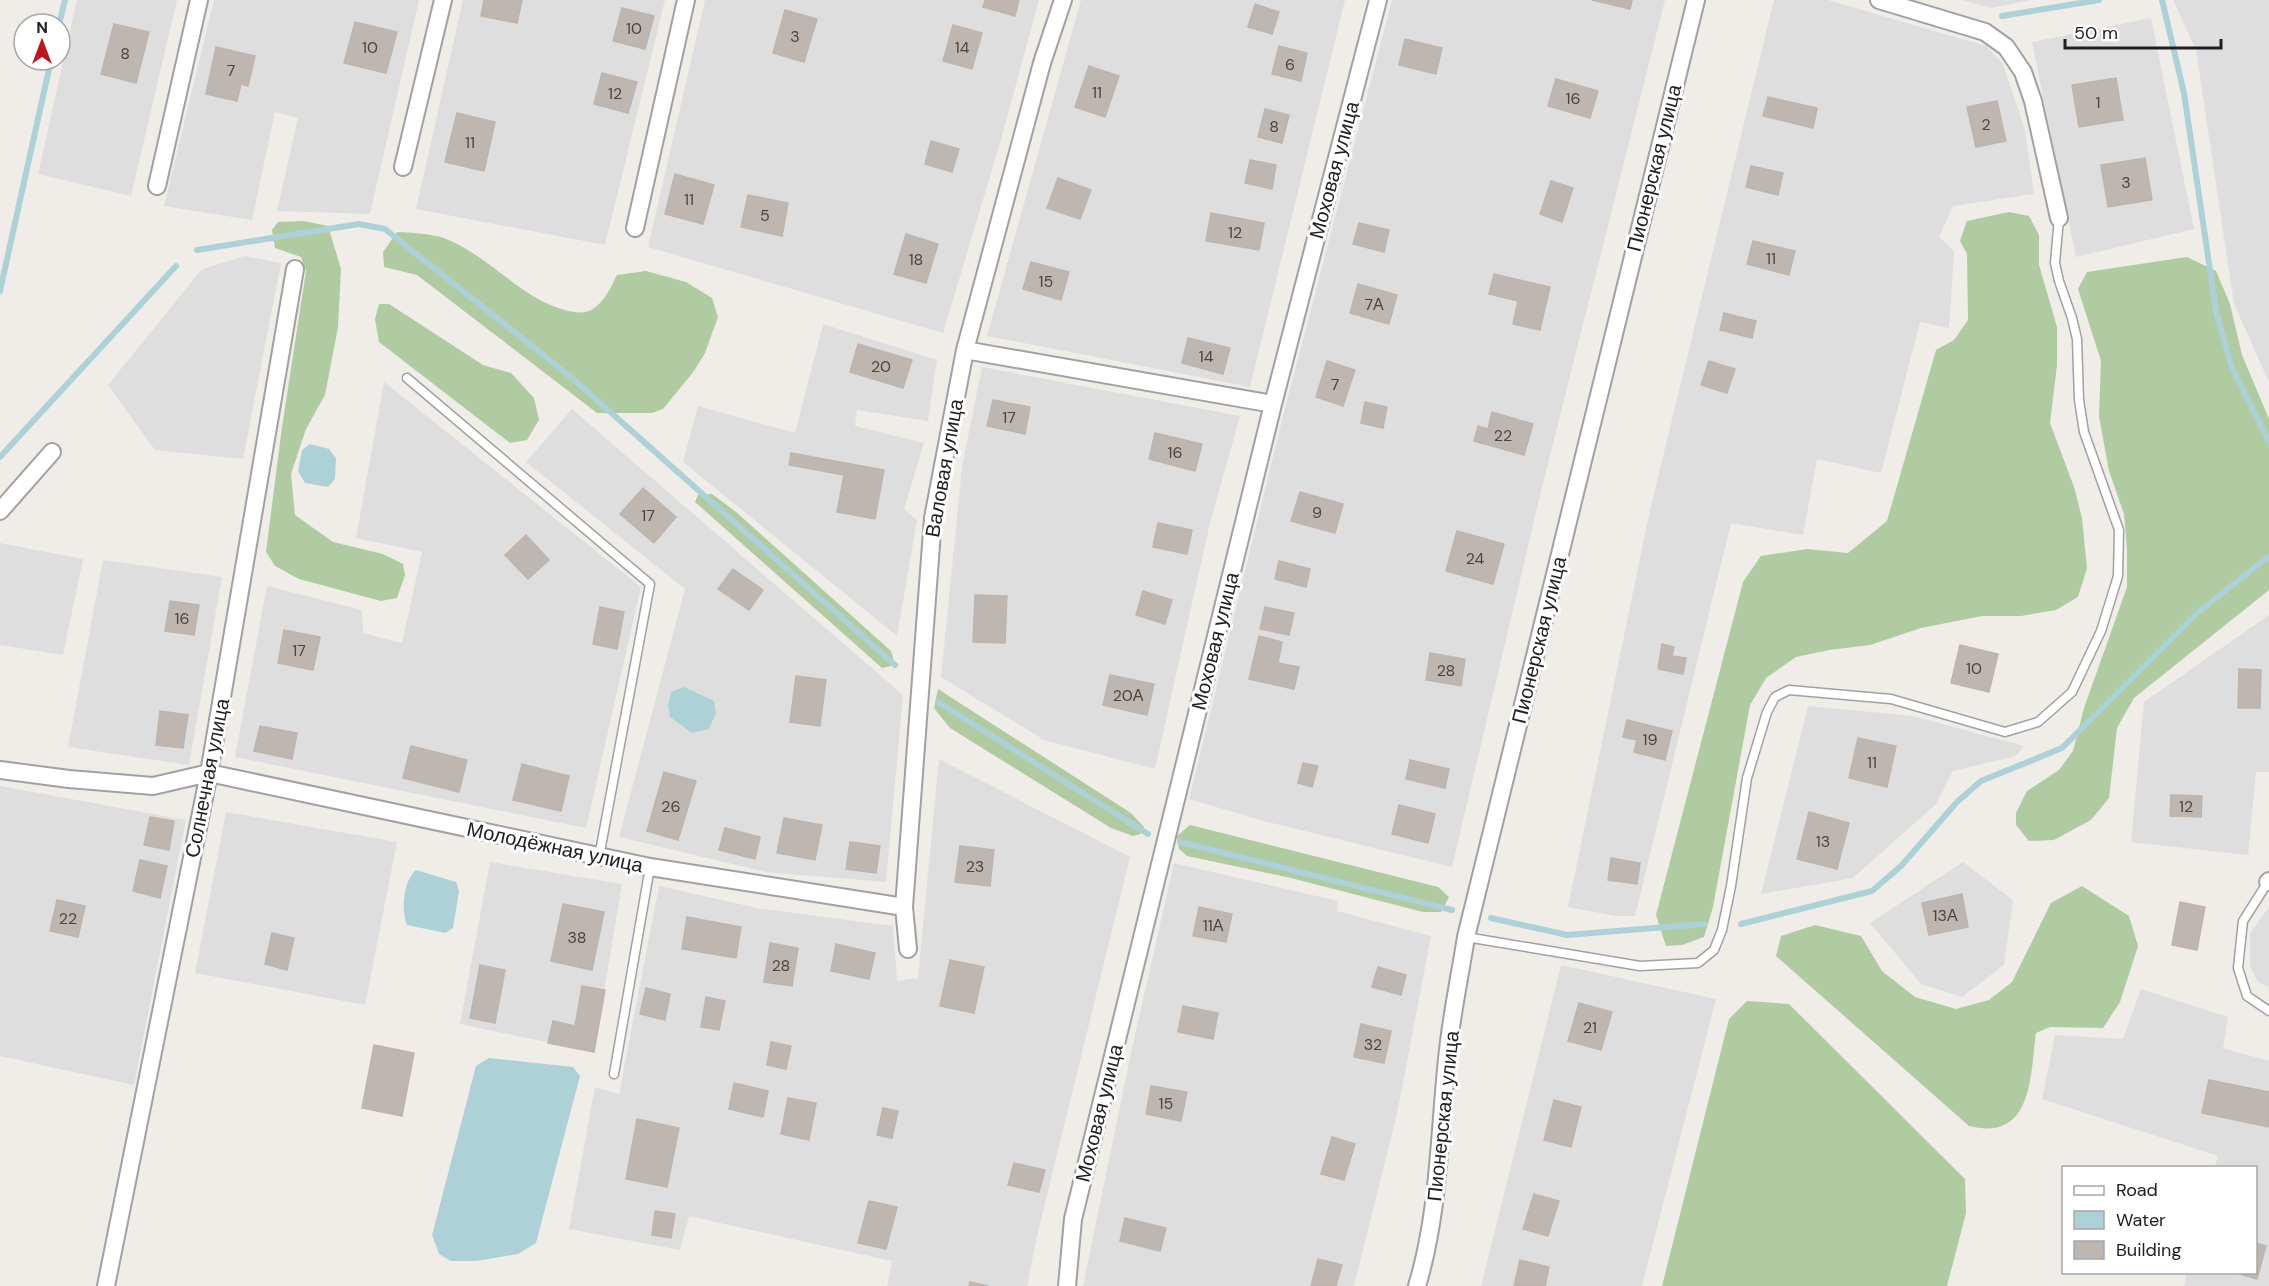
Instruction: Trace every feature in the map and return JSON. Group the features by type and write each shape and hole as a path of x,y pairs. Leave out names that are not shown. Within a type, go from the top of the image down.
{"street":[{"path":"157,186 199,0"},
{"path":"404,167 443,0"},
{"path":"635,228 686,0"},
{"name":"Валовая улица","path":"908,949 904,907 933,518 964,350 1042,63 1063,0"},
{"name":"Моховая улица","path":"1067,1286 1073,1219 1273,405 1378,0"},
{"name":"Пионерская улица","path":"1417,1286 1427,1251 1434,1210 1448,1048 1466,937 1696,0"},
{"path":"1879,0 1985,32 2006,47 2023,72 2033,100 2059,218"},
{"name":"Солнечная улица","path":"106,1286 209,773 296,268"},
{"path":"964,350 1273,405"},
{"path":"0,511 52,452"},
{"path":"0,770 153,786 209,773"},
{"name":"Молодёжная улица","path":"209,773 599,858 904,907"}],"lane":[{"path":"1466,937 1640,966 1698,963 1714,950 1722,930 1748,778 1767,712 1775,697 1789,690 1891,699 2005,732 2038,722 2072,692 2101,631 2118,576 2119,530 2084,432 2079,400 2077,339 2055,263 2059,218"},
{"path":"407,378 650,584 599,858"},
{"path":"614,1074 650,867"},
{"path":"2268,881 2242,921 2238,968 2247,996 2269,1011"}],"shaded area":[{"path":"77,0 177,0 131,196 38,174 61,72 72,72 72,22"},
{"path":"214,0 419,0 370,214 277,211 298,118 275,112 252,220 164,206"},
{"path":"463,0 665,0 605,245 416,209"},
{"path":"705,0 1039,0 1000,143 943,333 648,247"},
{"path":"1081,0 1345,0 1250,387 987,336"},
{"path":"1392,0 1665,0 1543,483 1452,867 1264,821 1189,799 1283,416"},
{"path":"1774,0 1828,0 1986,46 2003,64 2025,130 2034,194 1953,206 1939,237 1954,251 1949,328 1920,322 1881,473 1817,459 1803,535 1731,523 1635,916 1616,916 1568,907 1650,510"},
{"path":"1962,0 2031,0 1991,8"},
{"path":"2173,0 2269,0 2269,382 2234,304 2196,50"},
{"path":"2151,18 2194,229 2076,257 2032,42"},
{"path":"245,256 281,263 243,459 155,450 108,385 202,269"},
{"path":"823,324 937,360 928,421 857,410 855,426 924,443 904,509 917,520 897,636 683,462 698,406 795,433"},
{"path":"982,367 1240,416 1210,523 1155,769 1044,740 941,677 962,467"},
{"path":"384,382 641,587 586,828 235,757 267,586 362,610 363,633 402,643 422,552 356,538"},
{"path":"572,409 903,695 886,882 766,872 619,837 685,589 526,462"},
{"path":"0,543 83,559 63,655 0,645"},
{"path":"103,560 222,577 189,765 68,747"},
{"path":"2269,615 2269,772 2256,772 2248,855 2131,842 2144,702"},
{"path":"1808,706 1913,716 2024,746 2016,756 1953,771 1935,805 1853,878 1761,894"},
{"path":"939,759 1130,857 1037,1236 1027,1286 887,1286 892,1261 689,1216 680,1250 569,1229 595,1087 619,1094 659,886 757,908 893,926 897,981 918,978"},
{"path":"0,786 186,820 134,1085 0,1056"},
{"path":"226,812 397,842 365,1005 195,973"},
{"path":"490,862 622,884 594,1052 460,1024"},
{"path":"1963,862 2013,900 2004,965 1962,997 1921,984 1870,923"},
{"path":"1174,863 1338,901 1337,911 1431,936 1397,1114 1354,1286 1083,1286 1131,1053"},
{"path":"2269,907 2269,988 2258,982 2250,967 2250,933"},
{"path":"1561,965 1716,999 1642,1286 1481,1286"},
{"path":"2141,989 2228,1017 2223,1048 2269,1061 2269,1286 2184,1286 2187,1274 2257,1274 2257,1166 2215,1166 2218,1156 2042,1099 2055,1035 2123,1039"}],"green space":[{"path":"2009,212 2029,216 2039,235 2039,265 2057,327 2057,365 2050,423 2074,487 2082,518 2087,568 2078,597 2056,610 2021,616 1982,616 1921,628 1870,645 1796,657 1766,678 1750,705 1713,907 1704,937 1682,945 1666,946 1656,915 1743,582 1761,556 1807,549 1848,553 1887,521 1936,350 1954,340 1968,320 1967,254 1960,241 1967,221"},
{"path":"304,221 328,226 341,269 338,327 325,395 306,429 291,474 295,515 333,542 383,554 403,564 405,575 397,598 381,601 299,579 275,566 266,552 306,271 301,257 275,248 272,230 278,222"},
{"path":"397,232 445,238 474,254 545,303 566,310 581,312 593,309 604,298 617,275 646,271 686,282 712,298 718,317 705,353 694,371 663,409 652,413 597,413 417,275 384,267 383,252"},
{"path":"2187,257 2216,271 2230,304 2242,355 2269,419 2269,590 2134,698 2117,728 2109,798 2091,820 2054,840 2029,841 2016,825 2016,813 2027,791 2059,770 2073,751 2084,708 2127,587 2124,514 2109,471 2099,416 2101,361 2078,289 2087,272"},
{"path":"379,304 389,304 483,365 511,373 534,398 539,420 527,440 510,443 379,342 375,319"},
{"path":"712,494 736,512 891,651 895,665 882,668 695,502 698,495"},
{"path":"938,689 1131,813 1144,827 1141,834 1133,836 1111,828 950,728 934,708"},
{"path":"1190,825 1438,887 1449,897 1441,912 1423,912 1291,878 1187,856 1179,849 1177,836"},
{"path":"2082,886 2129,916 2138,946 2120,1002 2103,1028 2050,1027 2036,1033 2029,1086 2024,1102 2017,1115 2006,1124 1990,1128 1969,1126 1776,956 1781,936 1815,925 1861,936 1882,971 1915,997 1956,1009 1989,1000 2012,982 2051,903"},
{"path":"1747,1001 1789,1004 1965,1179 1966,1213 1947,1286 1662,1286 1729,1019"}],"water":[{"path":"310,444 329,449 336,458 335,479 328,487 305,483 298,471 302,450"},
{"path":"684,687 714,701 716,713 709,729 692,733 670,717 668,706 671,692"},
{"path":"416,870 456,882 459,891 453,928 445,933 407,925 404,896 408,881"},
{"path":"489,1058 573,1067 580,1076 536,1243 518,1254 477,1261 451,1261 439,1254 432,1235 476,1066"}],"building":[{"path":"484,0 522,0 517,23 481,16"},
{"path":"985,0 1019,0 1015,16 983,7"},
{"path":"1592,0 1632,0 1630,9"},
{"path":"1255,4 1279,12 1272,34 1248,27"},
{"path":"622,8 654,16 645,49 613,41"},
{"path":"785,10 817,19 804,62 773,53"},
{"path":"355,22 397,32 386,73 344,63"},
{"path":"114,24 149,32 136,83 101,74"},
{"path":"953,25 982,33 972,69 943,61"},
{"path":"1405,39 1442,48 1436,74 1399,65"},
{"path":"1279,46 1307,53 1301,81 1272,74"},
{"path":"216,47 255,56 248,86 241,84 237,101 206,94"},
{"path":"1089,66 1119,76 1105,117 1075,107"},
{"path":"602,73 637,82 628,113 594,104"},
{"path":"2116,78 2123,120 2079,127 2072,85"},
{"path":"1556,79 1598,91 1590,118 1548,106"},
{"path":"1768,97 1817,108 1813,128 1763,116"},
{"path":"1997,101 2006,141 1976,147 1967,107"},
{"path":"1265,109 1289,115 1282,143 1258,137"},
{"path":"457,113 495,122 484,171 445,162"},
{"path":"931,141 959,149 952,172 925,164"},
{"path":"2145,158 2152,200 2108,207 2101,165"},
{"path":"1250,160 1276,165 1272,189 1245,183"},
{"path":"1751,166 1783,173 1778,195 1746,187"},
{"path":"675,174 714,185 703,224 665,214"},
{"path":"1058,178 1091,190 1080,219 1047,208"},
{"path":"1551,181 1573,188 1562,222 1540,214"},
{"path":"748,195 788,203 782,236 741,227"},
{"path":"1211,213 1264,223 1259,250 1206,241"},
{"path":"1359,223 1389,230 1384,252 1353,244"},
{"path":"906,234 938,244 926,283 894,274"},
{"path":"1753,241 1795,251 1789,275 1747,264"},
{"path":"1031,262 1069,272 1061,300 1023,289"},
{"path":"1494,274 1550,287 1540,330 1513,324 1518,301 1489,294"},
{"path":"1358,284 1397,295 1389,324 1350,313"},
{"path":"1724,313 1756,321 1752,338 1720,330"},
{"path":"1188,338 1230,348 1223,374 1182,363"},
{"path":"858,344 912,360 903,388 850,372"},
{"path":"1327,361 1355,370 1343,406 1316,397"},
{"path":"1709,361 1735,369 1727,393 1701,385"},
{"path":"993,400 1030,407 1025,434 987,426"},
{"path":"1365,402 1387,407 1383,428 1361,423"},
{"path":"1492,412 1533,424 1524,455 1474,441 1478,426 1488,429"},
{"path":"1155,433 1202,444 1195,471 1149,459"},
{"path":"791,453 884,470 875,519 837,512 844,475 789,465"},
{"path":"643,488 676,517 654,543 620,514"},
{"path":"1300,492 1343,504 1335,533 1291,521"},
{"path":"1158,523 1192,530 1187,554 1153,547"},
{"path":"1457,531 1504,544 1493,584 1446,571"},
{"path":"526,535 549,560 528,579 505,555"},
{"path":"1279,561 1310,569 1306,587 1275,579"},
{"path":"733,569 763,590 749,610 718,589"},
{"path":"1143,591 1172,600 1165,624 1136,615"},
{"path":"975,595 1007,596 1005,643 973,642"},
{"path":"170,601 199,605 194,635 165,631"},
{"path":"600,607 624,612 617,649 593,644"},
{"path":"1265,607 1294,613 1289,635 1260,629"},
{"path":"284,630 320,637 313,670 278,663"},
{"path":"1259,636 1282,642 1278,663 1299,667 1294,689 1249,679"},
{"path":"1662,644 1674,647 1672,656 1686,658 1683,674 1658,669"},
{"path":"1960,645 1998,654 1989,692 1951,683"},
{"path":"1430,653 1465,659 1461,686 1426,680"},
{"path":"2239,669 2261,670 2260,708 2238,708"},
{"path":"1110,675 1154,684 1147,715 1103,705"},
{"path":"796,676 826,680 820,726 790,722"},
{"path":"160,711 188,715 183,748 156,745"},
{"path":"1627,720 1672,731 1665,760 1634,752 1637,740 1623,737"},
{"path":"260,726 297,733 292,759 254,751"},
{"path":"1858,738 1896,746 1887,787 1849,778"},
{"path":"411,746 467,760 459,792 403,778"},
{"path":"1410,760 1449,769 1445,788 1406,779"},
{"path":"1303,763 1318,766 1312,787 1298,783"},
{"path":"522,764 569,776 561,811 513,800"},
{"path":"664,772 696,781 678,840 647,831"},
{"path":"2171,795 2202,796 2201,817 2170,816"},
{"path":"1399,805 1435,814 1428,843 1392,834"},
{"path":"1809,812 1849,823 1837,869 1797,859"},
{"path":"150,817 174,821 169,850 144,845"},
{"path":"784,818 822,825 815,860 777,853"},
{"path":"725,828 760,837 755,859 719,850"},
{"path":"850,842 880,846 876,873 846,869"},
{"path":"960,846 994,850 990,886 955,882"},
{"path":"1611,858 1640,863 1637,884 1608,880"},
{"path":"140,860 167,866 160,898 133,891"},
{"path":"1962,894 1968,927 1929,935 1922,903"},
{"path":"57,900 85,906 78,937 50,931"},
{"path":"2180,902 2205,907 2197,950 2172,945"},
{"path":"563,904 604,912 592,970 551,961"},
{"path":"1199,907 1232,914 1226,942 1193,936"},
{"path":"687,917 741,927 736,958 682,949"},
{"path":"272,933 294,938 287,970 265,964"},
{"path":"770,943 798,948 792,986 764,982"},
{"path":"836,944 875,953 869,979 831,971"},
{"path":"950,960 984,967 974,1013 940,1006"},
{"path":"480,965 505,970 495,1023 470,1018"},
{"path":"1378,967 1406,975 1401,995 1372,987"},
{"path":"582,986 605,990 594,1052 548,1043 553,1021 575,1026"},
{"path":"646,988 670,994 665,1020 640,1014"},
{"path":"706,997 725,1001 719,1030 701,1027"},
{"path":"1579,1003 1612,1012 1601,1050 1568,1041"},
{"path":"1183,1006 1218,1013 1213,1039 1178,1032"},
{"path":"1361,1024 1391,1031 1384,1063 1354,1057"},
{"path":"771,1042 791,1046 786,1069 767,1065"},
{"path":"374,1045 414,1053 402,1116 362,1108"},
{"path":"2209,1080 2269,1092 2269,1127 2202,1113"},
{"path":"734,1083 768,1091 763,1117 729,1109"},
{"path":"1151,1086 1187,1092 1181,1121 1146,1114"},
{"path":"788,1098 816,1103 809,1140 781,1134"},
{"path":"1554,1100 1581,1107 1571,1147 1544,1140"},
{"path":"883,1108 898,1111 892,1138 877,1135"},
{"path":"637,1119 679,1128 667,1187 626,1179"},
{"path":"1332,1137 1355,1144 1344,1180 1321,1174"},
{"path":"1014,1163 1045,1170 1039,1192 1008,1185"},
{"path":"1534,1194 1559,1201 1548,1236 1523,1229"},
{"path":"869,1201 897,1207 886,1249 858,1243"},
{"path":"655,1211 675,1214 671,1238 652,1235"},
{"path":"1125,1218 1166,1228 1160,1251 1120,1241"},
{"path":"2257,1243 2266,1246 2257,1279 2240,1274 2257,1274"},
{"path":"1318,1259 1342,1265 1336,1286 1311,1286"},
{"path":"1520,1260 1549,1267 1545,1286 1514,1286"},
{"path":"970,1282 988,1286 969,1286"}],"waterway":[{"path":"62,12 65,0"},
{"path":"2002,16 2099,0"},
{"path":"2162,0 2184,93 2216,311 2232,368 2269,442"},
{"path":"0,291 48,72"},
{"path":"197,250 359,224 385,229 572,378 895,665"},
{"path":"0,457 176,266"},
{"path":"1741,924 1872,891 1901,866 1957,802 1981,781 2062,748 2197,613 2269,556"},
{"path":"938,702 1148,834"},
{"path":"1180,842 1452,910"},
{"path":"1491,918 1567,935 1704,924"}]}
